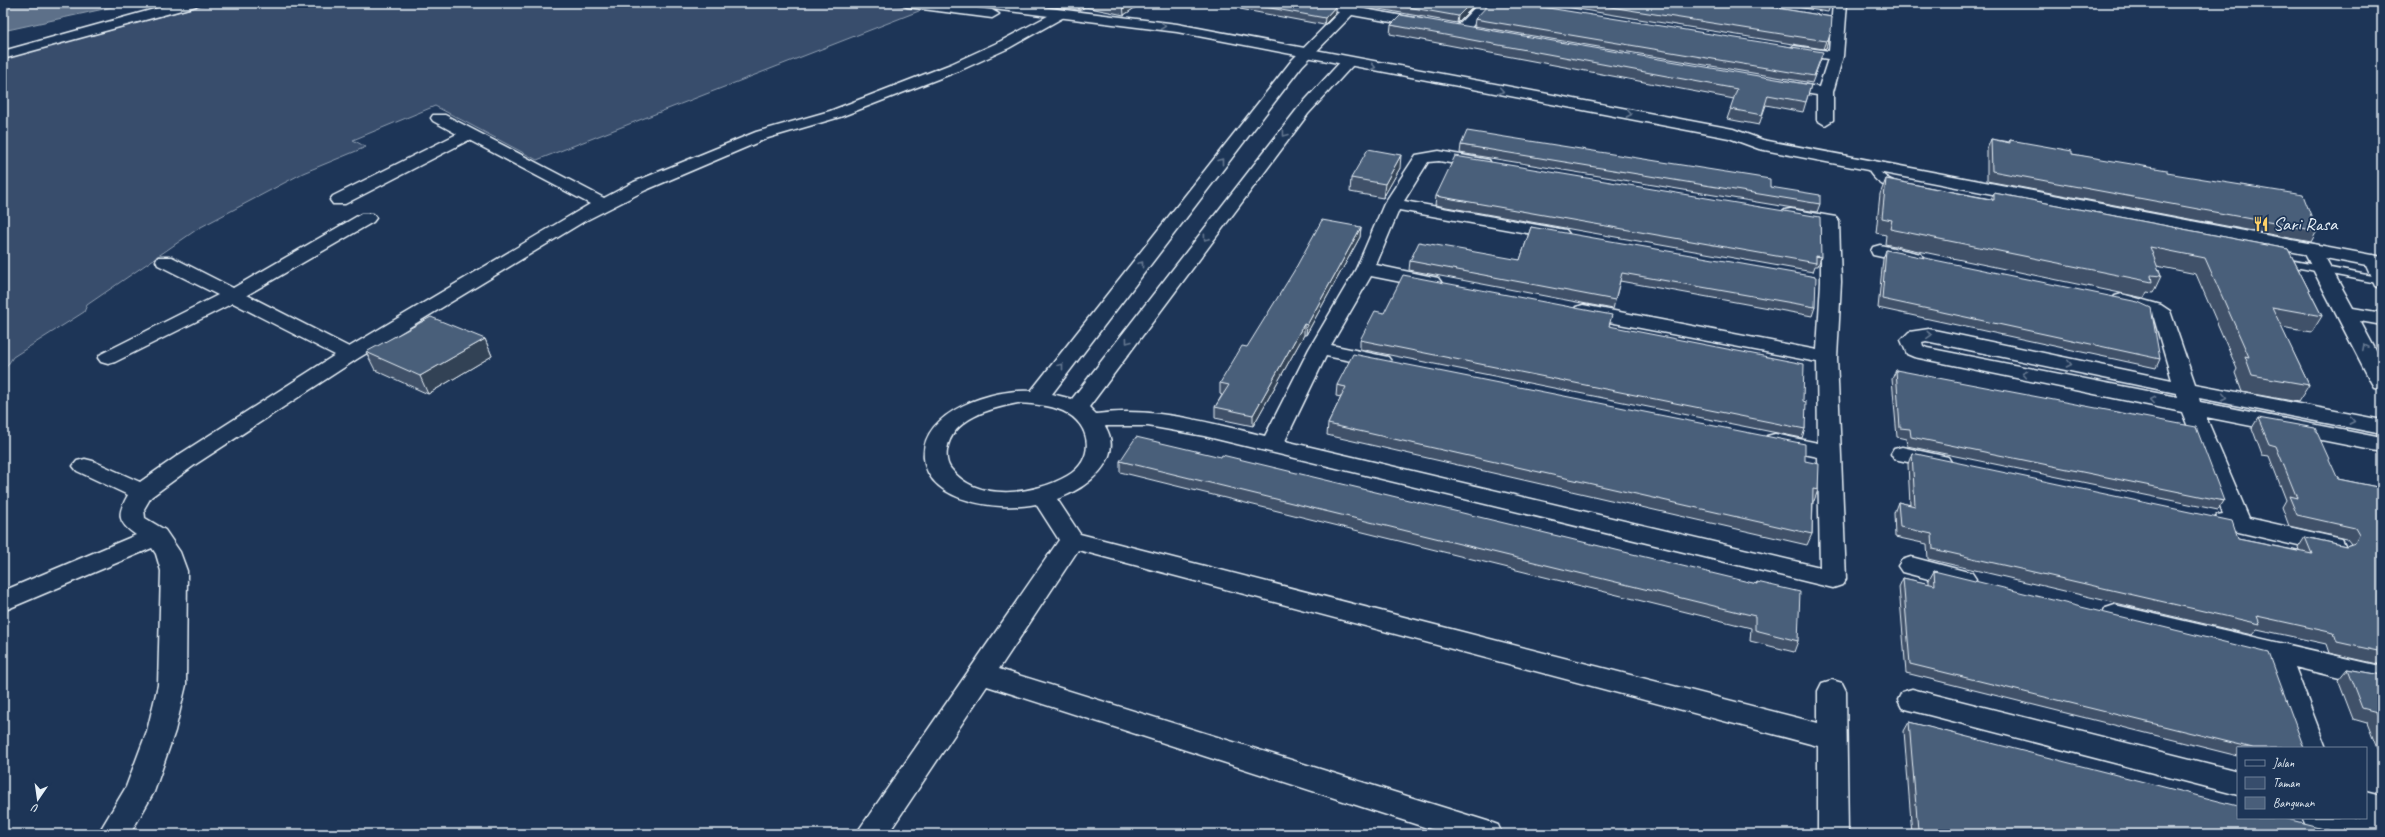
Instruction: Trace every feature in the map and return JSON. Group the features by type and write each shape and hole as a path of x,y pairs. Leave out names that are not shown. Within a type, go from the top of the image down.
{"street":[{"path":"3,55 191,3"},
{"path":"907,3 1053,17"},
{"path":"976,3 1111,28 1301,58 1728,147 1759,144 1872,167 2312,250 2380,273"},
{"path":"1309,3 1352,7 1442,27 1477,33"},
{"path":"1461,30 1486,3"},
{"path":"1825,120 1824,92 1836,56 1840,3"},
{"path":"1084,415 1284,108 1301,58 1352,7"},
{"path":"113,834 139,792 162,731 172,685 175,604 174,571 168,552 156,536 134,522 132,509 142,492 188,459 350,355 492,268 604,204 640,186 762,135 835,114 956,67 1004,45 1053,17"},
{"path":"1824,17 1839,19"},
{"path":"1781,48 1836,56"},
{"path":"1038,397 1284,108 1344,67"},
{"path":"1763,82 1824,92"},
{"path":"439,118 604,204"},
{"path":"339,200 469,134"},
{"path":"1272,444 1319,349 1365,269 1393,204 1422,158 1439,156 1501,167"},
{"path":"1393,204 1580,237"},
{"path":"1084,415 1100,437 1098,454 1088,472 1069,486 1043,496 1016,500 989,499 965,492 947,480 937,465 935,449 942,433 956,418 975,407 999,400 1038,397 1058,401 1084,415 1149,418 1272,444 1833,579 1827,358 1823,281 1830,221 1775,212"},
{"path":"108,358 234,295 367,218"},
{"path":"2312,250 2321,269 2347,313 2382,382"},
{"path":"1880,251 1935,262"},
{"path":"165,261 350,355"},
{"path":"1365,269 1451,286"},
{"path":"2107,298 2154,309 2164,315 2188,398 2239,524"},
{"path":"1569,308 1827,358"},
{"path":"2347,313 2382,319"},
{"path":"2382,427 2188,398 1921,353 1914,350 1911,340 1915,336 1925,334 1936,336 2188,398 2382,445"},
{"path":"1319,349 1404,366"},
{"path":"1759,438 1829,452"},
{"path":"1902,454 1964,466"},
{"path":"85,466 142,492"},
{"path":"1043,496 1072,540 1833,738"},
{"path":"2208,517 2338,546"},
{"path":"3,602 156,536"},
{"path":"871,834 1072,540"},
{"path":"1911,566 1988,585"},
{"path":"2090,609 2276,654 2379,677"},
{"path":"2276,654 2311,747"},
{"path":"981,674 1487,834"},
{"path":"1832,691 1833,834"},
{"path":"1912,700 2237,784"}],"lane":[{"path":"1872,167 1873,173 1880,180 1896,186 1911,189"},
{"path":"2267,258 2321,269 2380,273"}],"green space":[{"path":"211,3 876,3 924,9 537,160 435,106 353,140 366,147 303,173 199,228 87,305 84,312 13,357 3,372 3,59"}],"shaded area":[{"path":"3,3 131,3 3,31"}],"building":[{"path":"1243,3 1318,3 1336,6 1325,18"},
{"path":"1385,3 1471,3 1458,16"},
{"path":"1490,3 1517,3 1823,52 1814,76 1475,19"},
{"path":"1585,3 1746,3 1832,17 1831,31 1828,41 1826,41"},
{"path":"1817,3 1831,3 1830,5"},
{"path":"1401,15 1811,85 1806,102 1768,95 1762,115 1730,109 1737,89 1391,25"},
{"path":"1467,131 1770,179 1770,187 1820,195 1820,204 1461,145"},
{"path":"1991,139 2010,143 2010,140 2072,151 2072,154 2167,170 2167,173 2303,195 2317,231 1992,171"},
{"path":"1368,149 1401,155 1385,184 1351,178"},
{"path":"1455,156 1820,217 1821,257 1816,256 1816,263 1436,196"},
{"path":"1886,179 1994,200 1994,193 2288,249 2322,316 2272,307 2309,385 2252,375 2245,356 2249,357 2205,258 2150,247 2161,276 2151,275 2152,282 1890,229 1892,220 1882,218"},
{"path":"1322,220 1361,227 1307,325 1304,324 1253,415 1215,407 1229,385 1220,383 1242,346 1247,347 1294,271"},
{"path":"1531,227 1816,277 1815,307 1622,273 1615,300 1410,261 1419,242 1520,260"},
{"path":"1886,250 2138,302 2151,308 2160,359 1882,299"},
{"path":"1403,275 1612,315 1609,326 1804,364 1803,401 1806,402 1805,429 1360,340 1375,311 1384,313"},
{"path":"431,317 485,339 420,376 366,352"},
{"path":"1353,354 1805,444 1805,461 1819,464 1818,490 1813,489 1812,534 1328,424 1346,387 1337,385"},
{"path":"1896,370 2196,427 2224,501 1911,437 1910,429 1900,428"},
{"path":"2258,418 2315,428 2338,479 2382,488 2382,652 2337,642 2334,633 2257,616 2260,624 1933,549 1932,534 1900,527 1898,502 1915,506 1912,453 2232,521 2238,539 2312,554 2305,537 2346,546 2355,543 2359,535 2355,528 2297,515 2289,496 2297,498 2276,446 2269,444"},
{"path":"1136,437 1221,457 1222,455 1757,584 1757,582 1800,592 1798,641 1755,630 1755,616 1120,461"},
{"path":"1934,571 2269,653 2304,747 2249,747 1910,664 1903,578 1935,585"},
{"path":"2347,669 2382,675 2382,726 2377,712 2362,708"},
{"path":"1909,722 2237,806 2237,819 2287,819 2327,829 2329,834 1932,834 1918,830"}],"place":[{"name":"Sari Rasa","path":"2261,224"}]}
